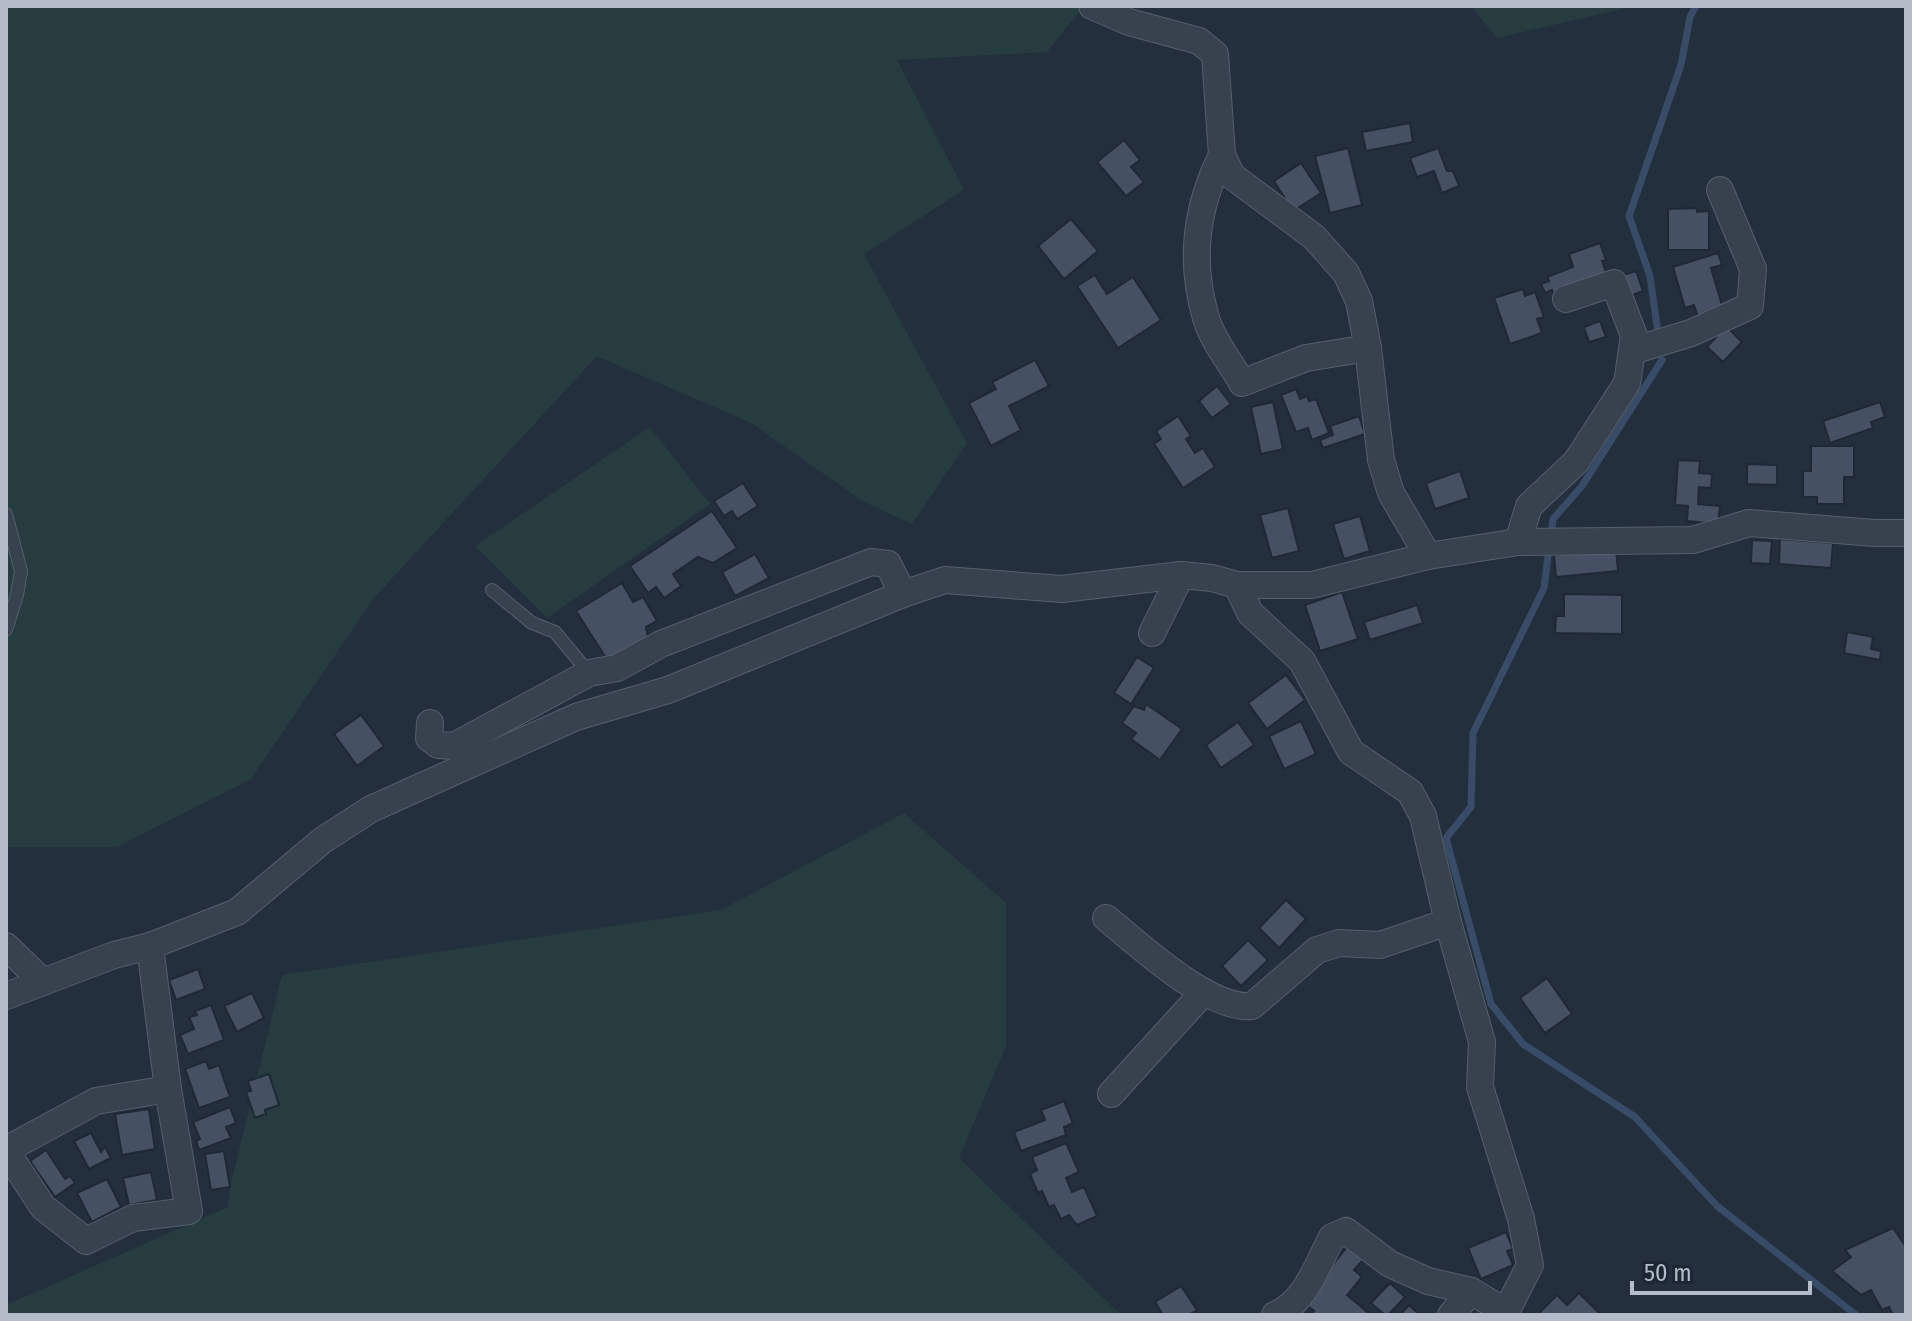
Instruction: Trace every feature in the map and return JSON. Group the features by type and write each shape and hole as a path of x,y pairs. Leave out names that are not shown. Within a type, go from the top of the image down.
{"street":[{"path":"1092,6 1129,22 1199,41 1215,54 1222,155 1232,176 1314,237 1346,273 1359,301 1368,348 1381,460 1391,493 1428,556"},
{"path":"1222,155 1198,218 1197,268 1206,320 1242,383 1306,358 1368,348"},
{"path":"1632,351 1691,333 1750,306 1753,269 1720,190"},
{"path":"1518,542 1529,506 1576,462 1627,383 1634,336 1614,283 1566,299"},
{"path":"6,996 237,912 323,840 371,809 576,717 668,690 903,594 945,580 1062,589 1181,575 1212,578 1237,585 1312,585 1428,556 1518,542 1693,540 1749,523 1906,533"},
{"path":"430,723 429,738 438,745 454,746 589,673 617,668 661,644 871,562 888,564 903,594"},
{"path":"1152,633 1181,575"},
{"path":"1237,585 1250,613 1302,661 1351,752 1410,792 1423,816 1448,922 1482,1042 1480,1087 1521,1219 1530,1265 1507,1314 1471,1291 1428,1281 1390,1264 1346,1231 1332,1237 1305,1289 1286,1310 1275,1315"},
{"path":"1106,918 1203,993 1241,1007 1252,1006 1317,950 1339,943 1380,945 1448,922"},
{"path":"6,946 43,982"},
{"path":"150,946 168,1089 189,1211 133,1218 86,1241 43,1207 6,1151 96,1101 168,1089"},
{"path":"1111,1094 1203,993"},
{"path":"1451,1315 1471,1291"}],"lane":[{"path":"6,514 21,571 6,630"},
{"path":"492,590 532,623 555,632 589,673"}],"green space":[{"path":"6,6 1076,6 1080,11 1047,52 897,60 964,190 864,254 967,443 912,524 864,502 751,423 597,356 373,599 251,779 117,847 6,847"},
{"path":"1471,6 1635,6 1497,38"},
{"path":"650,427 710,504 547,618 475,546"},
{"path":"904,813 1006,903 1006,1046 959,1158 1121,1315 6,1315 6,1305 228,1207 230,1187 282,975 721,910"}],"building":[{"path":"1410,123 1413,142 1366,151 1362,132"},
{"path":"1124,140 1140,160 1131,167 1144,182 1126,196 1097,162"},
{"path":"1348,148 1362,205 1330,213 1315,156"},
{"path":"1438,148 1447,171 1453,171 1459,186 1442,193 1434,171 1417,177 1410,158"},
{"path":"1301,163 1321,193 1293,211 1274,181"},
{"path":"1697,208 1697,212 1709,211 1709,250 1668,250 1668,209"},
{"path":"1071,219 1098,251 1064,279 1038,246"},
{"path":"1600,243 1608,278 1555,298 1552,290 1545,293 1541,284 1549,281 1547,277 1573,267 1569,254"},
{"path":"1718,253 1722,265 1711,268 1724,312 1699,320 1694,305 1685,308 1673,267"},
{"path":"1636,271 1643,291 1624,298 1617,277"},
{"path":"1095,275 1107,294 1133,277 1161,320 1118,348 1077,286"},
{"path":"1523,289 1525,296 1535,292 1544,317 1537,319 1542,333 1510,344 1494,298"},
{"path":"1600,321 1606,337 1589,342 1584,327"},
{"path":"1726,326 1742,342 1723,362 1707,347"},
{"path":"1035,360 1049,386 1009,406 1021,430 991,446 969,403 996,389 992,382"},
{"path":"1217,386 1231,404 1212,418 1199,401"},
{"path":"1296,389 1300,399 1307,396 1309,401 1316,399 1329,433 1312,440 1308,428 1296,432 1281,395"},
{"path":"1273,402 1283,449 1261,454 1251,407"},
{"path":"1880,402 1885,417 1871,422 1873,428 1830,443 1823,421"},
{"path":"1178,416 1191,436 1186,439 1195,453 1203,448 1215,467 1183,488 1154,444 1161,439 1156,431"},
{"path":"1359,416 1365,434 1323,448 1320,440 1333,435 1330,426"},
{"path":"1811,446 1854,446 1854,477 1844,477 1844,504 1817,504 1817,497 1803,497 1803,471 1811,471"},
{"path":"1678,460 1700,461 1699,473 1712,474 1711,488 1699,487 1698,504 1720,506 1718,524 1687,521 1688,506 1675,505"},
{"path":"1747,464 1777,465 1777,485 1747,484"},
{"path":"1460,471 1469,498 1435,509 1426,483"},
{"path":"743,483 758,506 737,519 732,511 724,516 714,501"},
{"path":"1288,508 1299,551 1272,558 1260,515"},
{"path":"712,511 737,548 713,563 698,557 673,574 681,586 664,598 656,587 648,593 630,566"},
{"path":"1360,516 1370,551 1344,559 1333,524"},
{"path":"1780,539 1833,543 1831,568 1779,564"},
{"path":"1752,540 1772,541 1770,564 1751,563"},
{"path":"1616,549 1618,571 1556,577 1554,555"},
{"path":"755,554 769,578 735,596 722,572"},
{"path":"622,583 633,602 643,597 657,621 646,627 648,637 608,661 576,611"},
{"path":"1342,592 1358,639 1320,651 1305,605"},
{"path":"1564,594 1622,595 1622,634 1555,633 1556,616 1564,616"},
{"path":"1417,605 1423,623 1370,640 1364,622"},
{"path":"1847,632 1873,637 1871,649 1881,651 1880,660 1844,653"},
{"path":"1137,657 1154,668 1131,704 1114,693"},
{"path":"1286,675 1305,700 1267,729 1248,703"},
{"path":"1146,704 1182,729 1160,760 1131,739 1136,733 1122,723 1134,706 1144,710"},
{"path":"361,715 384,746 357,766 334,734"},
{"path":"1301,721 1316,754 1284,769 1269,736"},
{"path":"1238,722 1254,745 1221,768 1206,745"},
{"path":"1286,900 1306,919 1279,948 1259,928"},
{"path":"1248,940 1268,960 1241,986 1222,966"},
{"path":"198,969 205,989 176,1000 169,980"},
{"path":"1547,978 1572,1014 1545,1033 1520,998"},
{"path":"252,993 264,1018 237,1032 224,1006"},
{"path":"211,1005 224,1040 188,1054 180,1035 194,1029 189,1017 197,1015 195,1011"},
{"path":"206,1061 209,1069 219,1065 230,1097 199,1108 185,1069"},
{"path":"269,1074 279,1105 255,1118 246,1092 251,1091 248,1081"},
{"path":"1064,1101 1073,1123 1064,1127 1066,1135 1021,1151 1014,1132 1045,1120 1041,1110"},
{"path":"230,1107 236,1123 226,1127 231,1138 199,1150 196,1141 200,1139 193,1122"},
{"path":"149,1109 155,1149 122,1155 115,1114"},
{"path":"91,1133 101,1152 105,1147 111,1158 89,1169 74,1141"},
{"path":"1066,1143 1079,1172 1066,1178 1072,1192 1084,1187 1097,1216 1077,1225 1069,1215 1061,1219 1054,1205 1049,1207 1042,1191 1038,1193 1030,1174 1037,1170 1032,1157"},
{"path":"46,1150 65,1179 70,1176 75,1183 55,1197 30,1161"},
{"path":"224,1151 230,1187 211,1190 205,1154"},
{"path":"151,1172 157,1200 129,1205 123,1178"},
{"path":"107,1179 121,1207 92,1222 77,1193"},
{"path":"1893,1228 1906,1247 1906,1315 1893,1315 1889,1307 1882,1310 1871,1290 1861,1295 1832,1271 1851,1257 1845,1250"},
{"path":"1506,1232 1513,1249 1507,1251 1513,1265 1481,1279 1468,1248"},
{"path":"1347,1247 1363,1260 1354,1270 1362,1277 1347,1295 1371,1315 1311,1315 1314,1311 1303,1302"},
{"path":"1390,1283 1405,1297 1385,1315 1371,1303"},
{"path":"1181,1286 1197,1310 1189,1315 1163,1315 1155,1302"},
{"path":"1579,1293 1601,1315 1537,1315 1557,1295 1567,1305"},
{"path":"1409,1305 1420,1315 1400,1315"}],"waterway":[{"path":"1658,333 1650,276 1629,216 1681,65 1690,17 1696,6"},
{"path":"1551,536 1553,519 1582,486 1662,360"},
{"path":"1549,548 1544,588 1473,733 1471,807 1446,838 1491,1004 1523,1044 1635,1117 1717,1206 1856,1315"}]}
